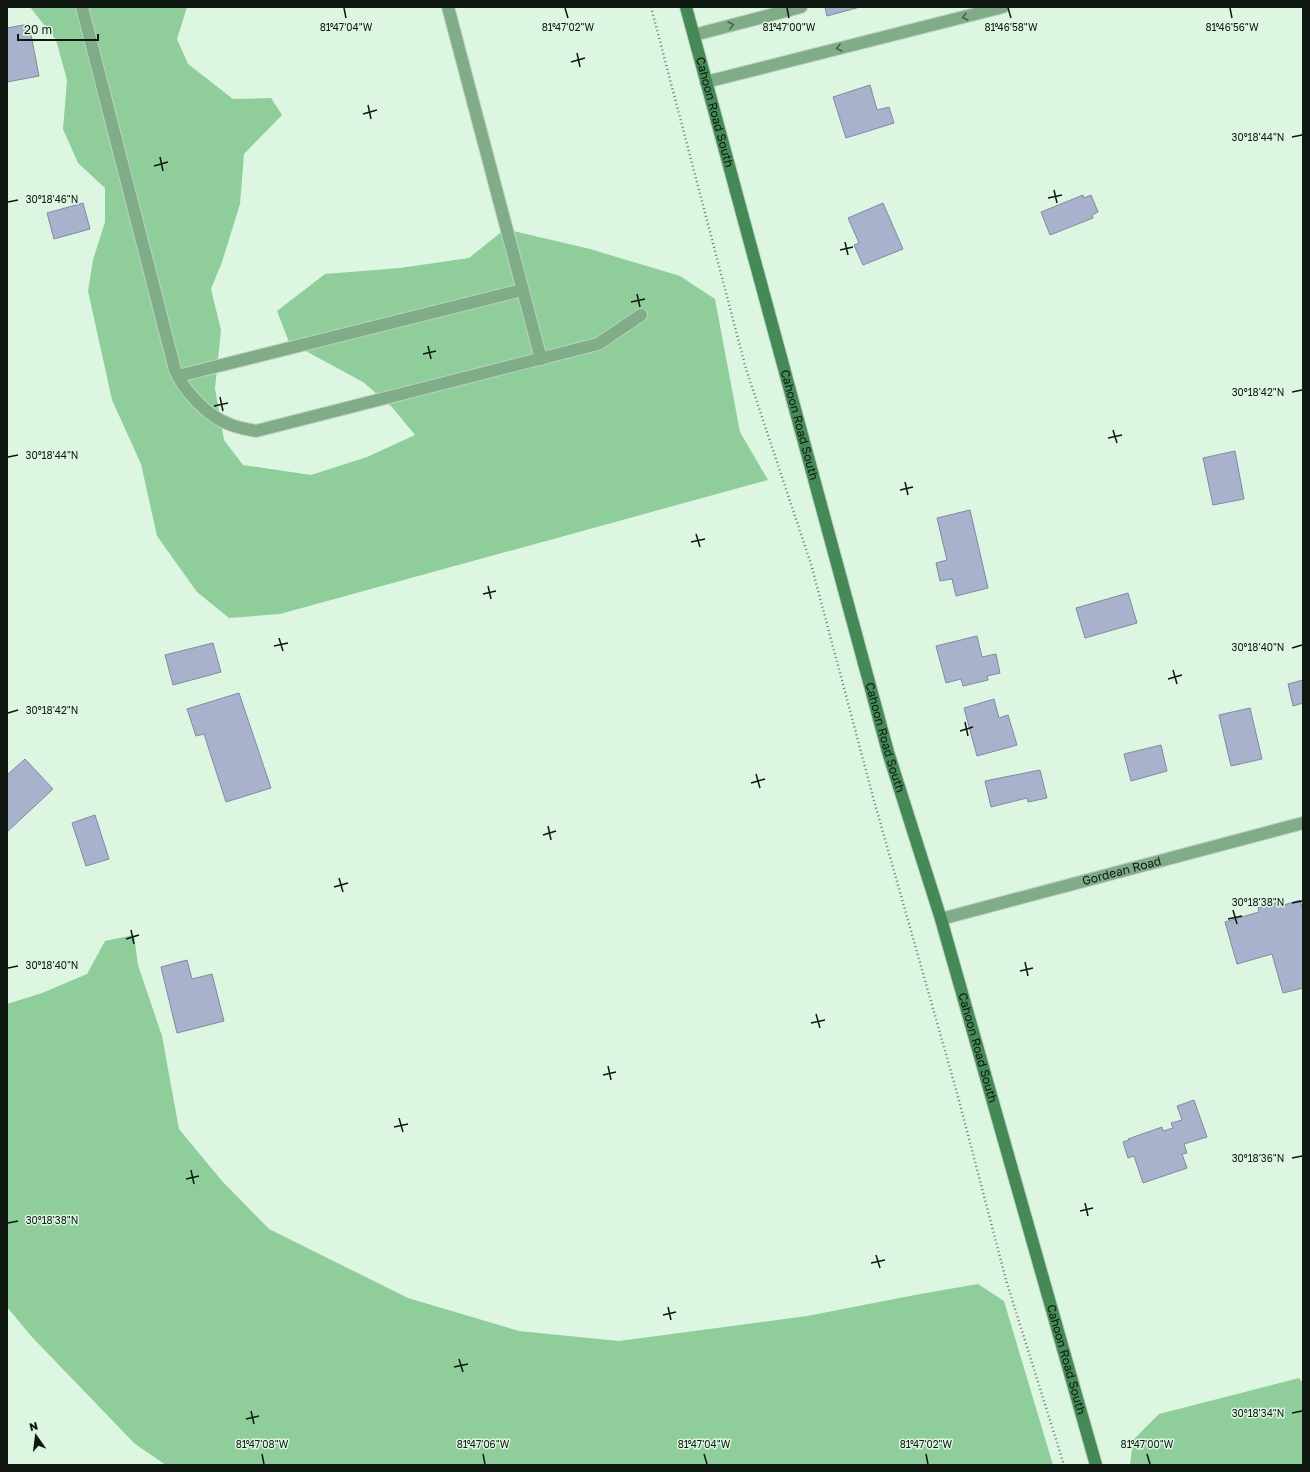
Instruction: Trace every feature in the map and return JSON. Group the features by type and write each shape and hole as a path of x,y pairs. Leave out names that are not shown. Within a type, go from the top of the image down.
{"main road":[{"name":"Cahoon Road South","path":"686,7 888,752 941,919 1096,1465"}],"street":[{"path":"82,7 167,346 178,376 202,406 228,424 256,430 598,344 641,315"},
{"path":"448,7 541,359"},
{"path":"694,35 801,7"},
{"path":"706,82 1003,7"},
{"path":"178,376 522,290"},
{"name":"Gordean Road","path":"941,919 1303,823"}],"path":[{"path":"651,7 746,369 811,564 873,796 957,1093 1006,1280 1064,1465"}],"green space":[{"path":"30,7 187,7 177,39 188,64 233,99 271,98 282,115 244,154 240,204 222,262 211,289 221,330 215,388 224,440 243,465 311,475 367,457 415,435 392,407 363,382 289,342 277,311 325,274 400,268 469,258 505,229 590,249 680,276 715,299 740,432 768,480 280,614 229,618 197,592 157,536 141,464 112,400 88,291 93,260 105,222 105,188 78,163 63,129 67,80 56,40"},
{"path":"134,935 138,965 162,1036 179,1129 222,1181 269,1229 408,1298 519,1331 619,1341 807,1316 978,1284 1004,1301 1053,1465 166,1465 135,1444 31,1336 7,1307 7,1004 42,993 87,974 105,941"},
{"path":"1299,1378 1303,1383 1303,1465 1130,1465 1133,1440 1159,1414"}],"building":[{"path":"825,7 860,7 827,16"},
{"path":"29,24 39,76 7,82 7,28"},
{"path":"870,85 877,110 889,107 894,123 846,138 833,97"},
{"path":"1083,195 1084,198 1091,195 1098,212 1092,215 1093,218 1050,235 1041,212"},
{"path":"83,203 90,229 54,239 47,213"},
{"path":"883,203 903,249 863,265 854,245 859,243 848,218"},
{"path":"1235,451 1244,499 1213,505 1203,458"},
{"path":"970,510 988,588 956,596 952,579 940,581 936,563 947,560 937,518"},
{"path":"1128,593 1137,623 1085,638 1076,608"},
{"path":"977,636 982,657 996,654 1000,673 987,676 988,680 963,686 961,679 946,683 936,646"},
{"path":"213,643 221,672 173,685 165,655"},
{"path":"1303,680 1303,703 1293,706 1288,684"},
{"path":"239,693 271,788 226,802 204,734 196,736 187,709"},
{"path":"994,699 999,718 1008,715 1017,745 977,756 964,708"},
{"path":"1250,708 1262,759 1231,766 1219,715"},
{"path":"1161,745 1167,771 1131,781 1124,754"},
{"path":"25,759 53,789 7,832 7,775"},
{"path":"1040,770 1047,798 1028,802 1027,798 991,807 985,781"},
{"path":"95,815 109,859 86,866 72,823"},
{"path":"1300,900 1303,912 1303,988 1283,993 1272,954 1237,964 1225,922 1259,912 1258,908 1282,901 1284,905"},
{"path":"187,960 192,979 212,974 224,1021 177,1033 161,967"},
{"path":"1194,1100 1207,1137 1184,1144 1187,1153 1182,1154 1187,1168 1143,1183 1134,1156 1128,1158 1123,1142 1162,1127 1163,1131 1173,1128 1171,1123 1182,1120 1177,1106"}]}
